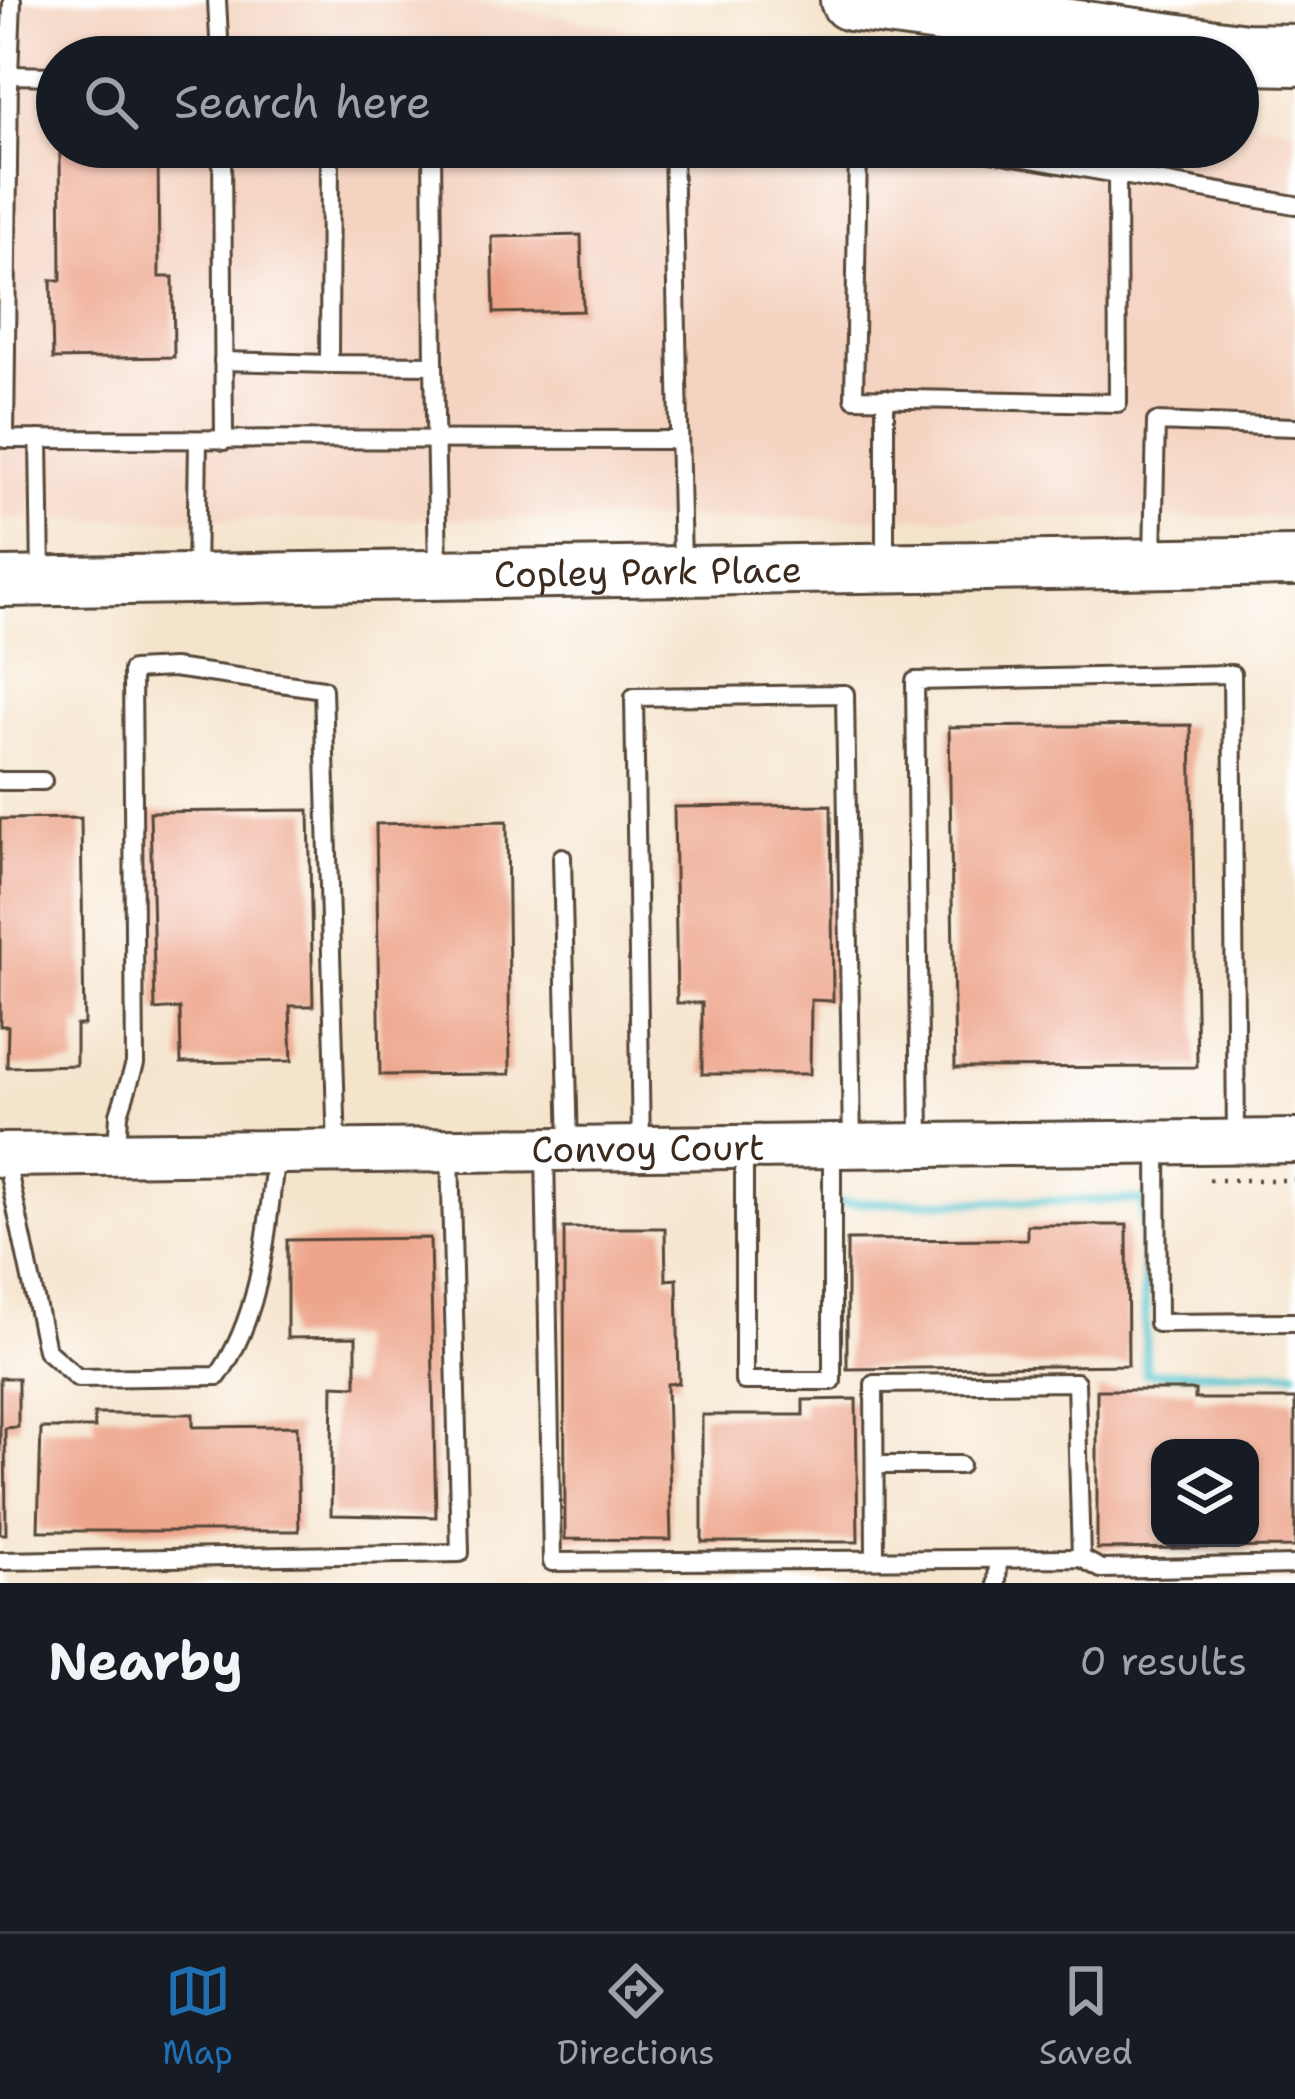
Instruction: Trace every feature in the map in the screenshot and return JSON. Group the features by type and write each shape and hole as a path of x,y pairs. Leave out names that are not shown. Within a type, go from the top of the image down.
{"highway":[{"path":"851,0 1114,36"},
{"path":"1259,55 1295,56"}],"main road":[{"name":"Copley Park Place","path":"20,582 1295,561"}],"street":[{"name":"Convoy Court","path":"3,1155 920,1146 1157,1161 1236,1142 1295,1142"}],"lane":[{"path":"12,0 5,439 680,440"},
{"path":"217,0 219,36"},
{"path":"9,75 36,76"},
{"path":"221,168 224,441"},
{"path":"329,364 330,168"},
{"path":"432,168 438,575"},
{"path":"674,168 682,571"},
{"path":"858,168 854,398 1118,403 1117,174"},
{"path":"1083,168 1295,205"},
{"path":"223,361 434,365"},
{"path":"885,398 885,568"},
{"path":"1153,563 1156,422 1295,427"},
{"path":"20,582 39,440"},
{"path":"196,579 198,440"},
{"path":"117,1154 119,1114 135,1064 132,670 173,668 323,689 337,1152"},
{"path":"920,1146 915,682 1232,674 1236,1142"},
{"path":"641,1148 634,697 845,694 842,1146 832,1381 744,1381 744,1148"},
{"path":"0,782 43,781"},
{"path":"562,857 552,1562 1081,1558 1101,1569 1295,1565"},
{"path":"0,1561 460,1553 450,1150"},
{"path":"3,1155 46,1350 78,1378 218,1376 239,1346 249,1315 276,1152"},
{"path":"1157,1161 1158,1322 1295,1322"},
{"path":"875,1558 874,1384 1076,1382 1081,1558"},
{"path":"874,1466 960,1466"},
{"path":"997,1583 998,1560"}],"path":[{"path":"1157,1161 1295,1180"}],"shaded area":[{"path":"0,0 449,0 676,36 36,36 36,168 1259,168 1259,121 1295,128 1295,517 0,520"}],"building":[{"path":"60,168 158,168 159,277 173,277 174,357 53,359 51,280 61,280"},
{"path":"581,235 583,311 494,313 492,237"},
{"path":"1191,725 1197,1067 955,1068 949,727"},
{"path":"831,805 833,1001 811,1000 810,1074 702,1074 702,1003 677,1003 674,807"},
{"path":"309,810 313,1006 290,1006 292,1061 181,1063 180,1008 155,1010 150,812"},
{"path":"81,818 84,1025 76,1025 76,1065 7,1067 8,1026 0,1026 0,819"},
{"path":"507,821 510,1074 380,1075 376,824"},
{"path":"1027,1225 1127,1225 1128,1365 847,1369 847,1240 1027,1239"},
{"path":"564,1228 665,1228 666,1280 677,1279 679,1383 667,1384 671,1540 565,1539"},
{"path":"430,1238 436,1517 331,1515 333,1385 356,1386 356,1337 287,1338 287,1240"},
{"path":"0,1378 18,1378 18,1427 5,1428 6,1534 0,1534"},
{"path":"1097,1390 1195,1390 1195,1399 1295,1399 1295,1547 1097,1549"},
{"path":"856,1399 858,1542 702,1542 702,1415 803,1415 803,1400"},
{"path":"94,1414 193,1414 193,1427 297,1426 299,1531 38,1531 41,1428 95,1428"}],"waterway":[{"path":"1143,1200 1146,1373 1295,1372"},
{"path":"832,1203 1156,1200"}]}
